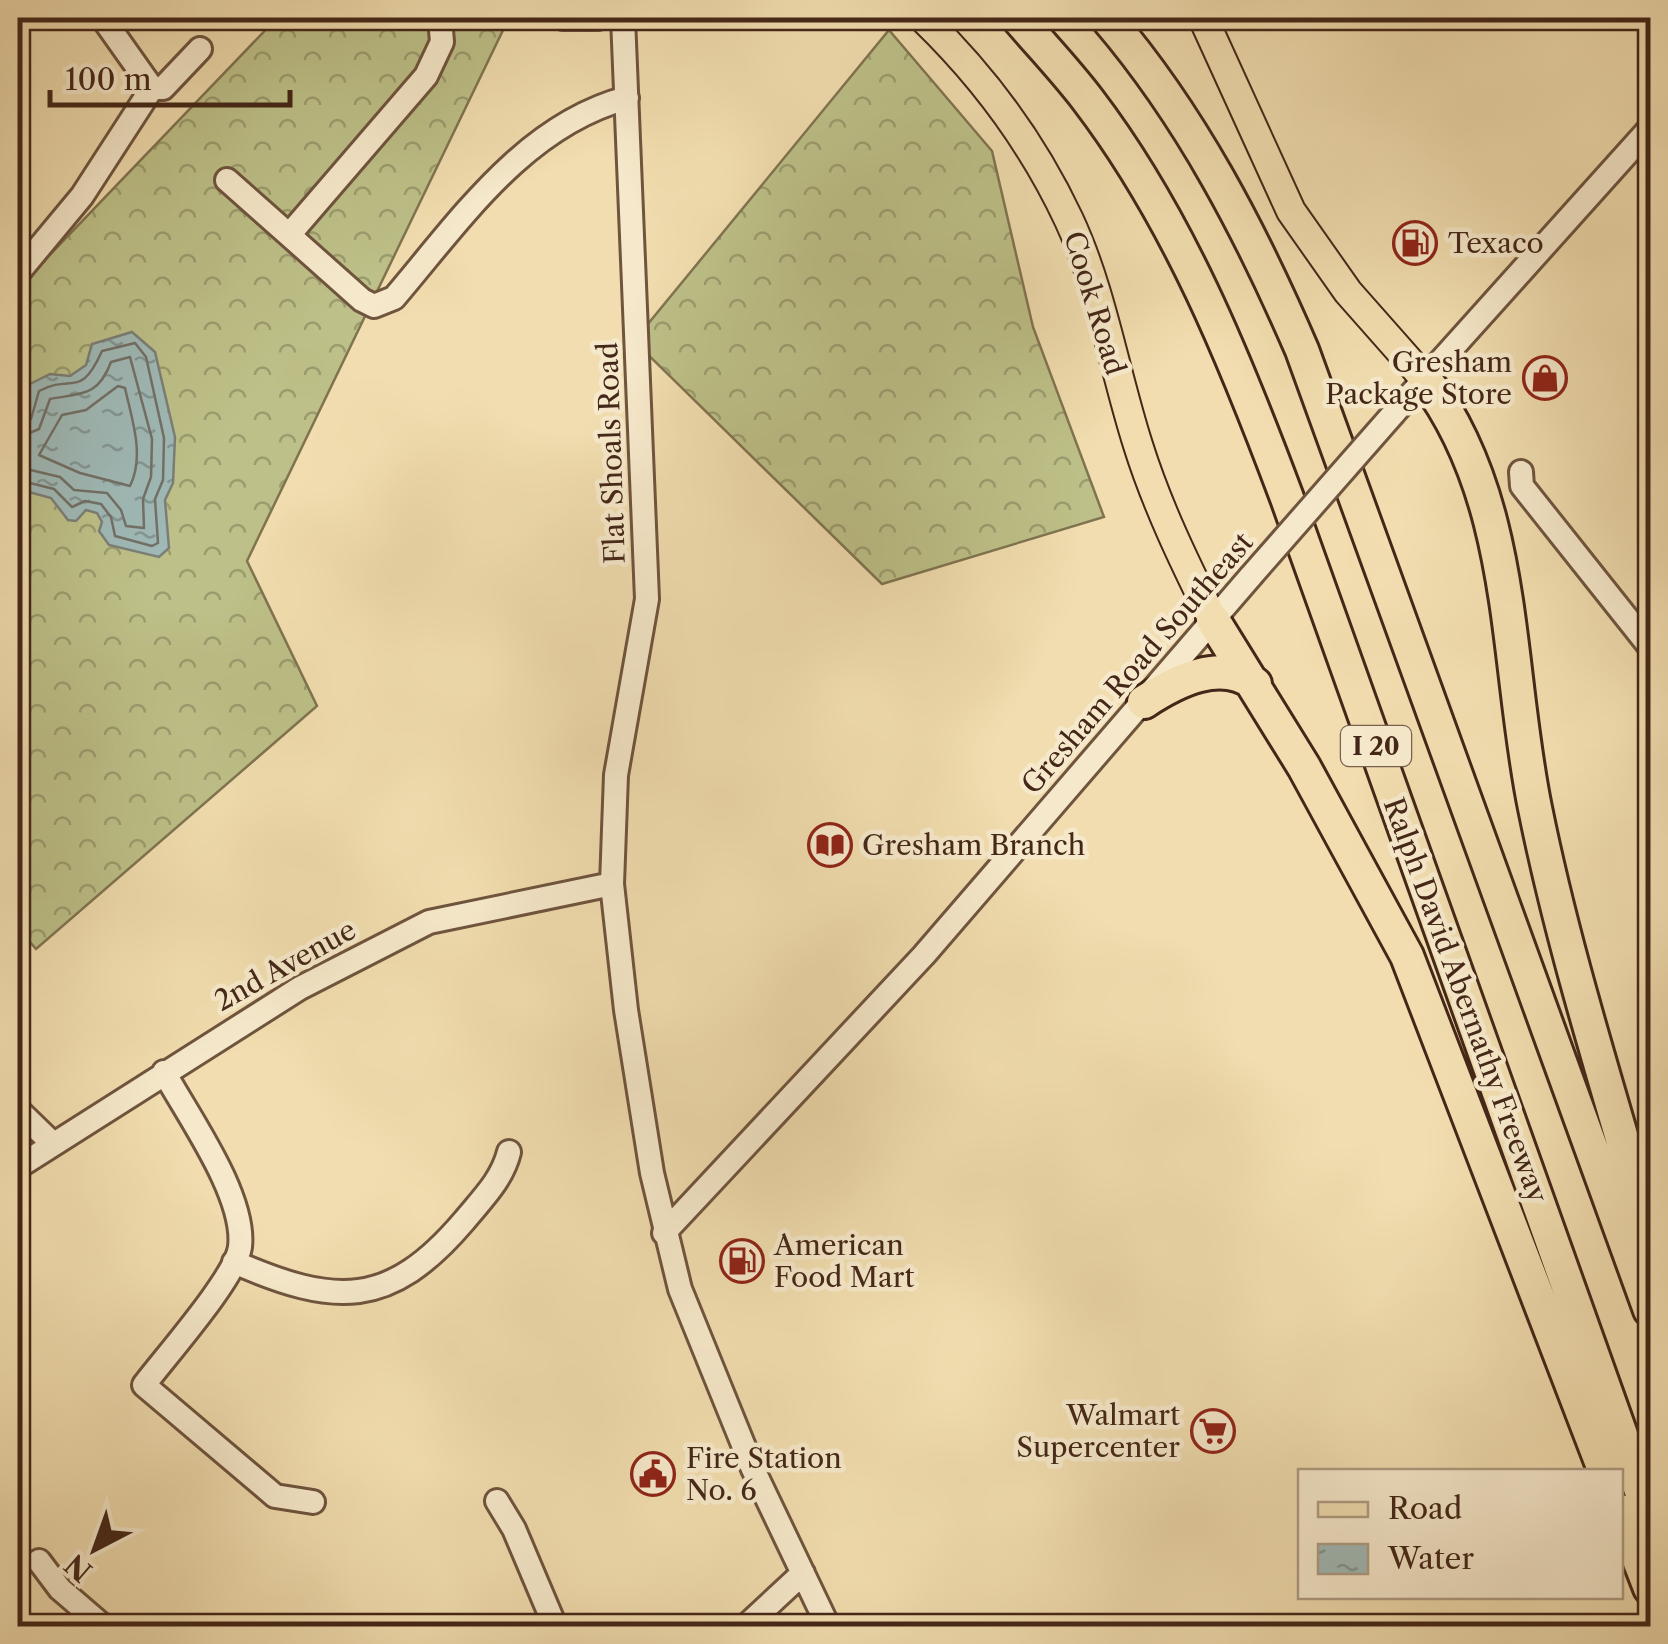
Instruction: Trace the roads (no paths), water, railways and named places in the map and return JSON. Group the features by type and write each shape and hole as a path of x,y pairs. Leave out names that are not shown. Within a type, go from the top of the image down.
{"highway":[{"name":"Ralph David Abernathy Freeway","path":"1018,18 1088,101 1128,160 1182,253 1228,348 1294,516 1650,1516"},
{"name":"I 20","path":"1107,18 1210,164 1274,286 1302,350 1650,1310"},
{"path":"1424,378 1461,434 1484,492 1501,570 1531,788 1548,873 1650,1235"},
{"path":"1213,620 1254,684 1407,956 1605,1469"},
{"path":"1144,702 1217,670 1237,672 1254,684"},
{"path":"1623,1519 1650,1588"}],"main road":[{"name":"Cook Road","path":"922,18 1008,114 1070,222 1086,259 1138,448 1164,518 1213,620"},
{"path":"1203,18 1291,211 1348,292 1424,378"}],"street":[{"path":"112,18 106,23 152,88"},
{"path":"290,235 426,76 442,42 440,18"},
{"path":"563,18 598,18"},
{"name":"Flat Shoals Road","path":"623,18 647,599 616,776 612,884 652,1173 664,1233 704,1357 828,1626"},
{"path":"152,88 163,88 200,48"},
{"path":"18,273 82,196 152,88"},
{"path":"228,180 362,300 374,306 385,304 516,159 596,106 626,98"},
{"name":"Gresham Road Southeast","path":"664,1233 914,966 1424,378 1650,128"},
{"path":"1522,472 1522,486 1650,647"},
{"name":"2nd Avenue","path":"18,1167 300,988 429,922 612,884"},
{"path":"164,1072 221,1175 236,1216 240,1247 234,1262 144,1385 275,1496 313,1502"},
{"path":"18,1110 52,1144"},
{"path":"234,1262 287,1286 321,1292 362,1292 408,1274 432,1258 504,1172 509,1152"},
{"path":"652,1173 680,1188 714,1180"},
{"path":"497,1502 514,1529 555,1626"},
{"path":"39,1561 60,1590 103,1626"},
{"path":"746,1626 802,1573"}],"water":[{"path":"132,332 155,352 175,437 173,483 165,500 169,548 159,557 109,545 99,531 102,522 97,513 86,510 76,521 68,520 51,498 18,489 18,423 28,385 50,374 70,376 86,365 92,344"}],"place":[{"name":"Texaco","path":"1415,243"},
{"name":"Gresham Package Store","path":"1545,378"},
{"name":"Gresham Branch","path":"830,845"},
{"name":"American Food Mart","path":"742,1261"},
{"name":"Walmart Supercenter","path":"1213,1431"},
{"name":"Fire Station No. 6","path":"653,1474"}]}
